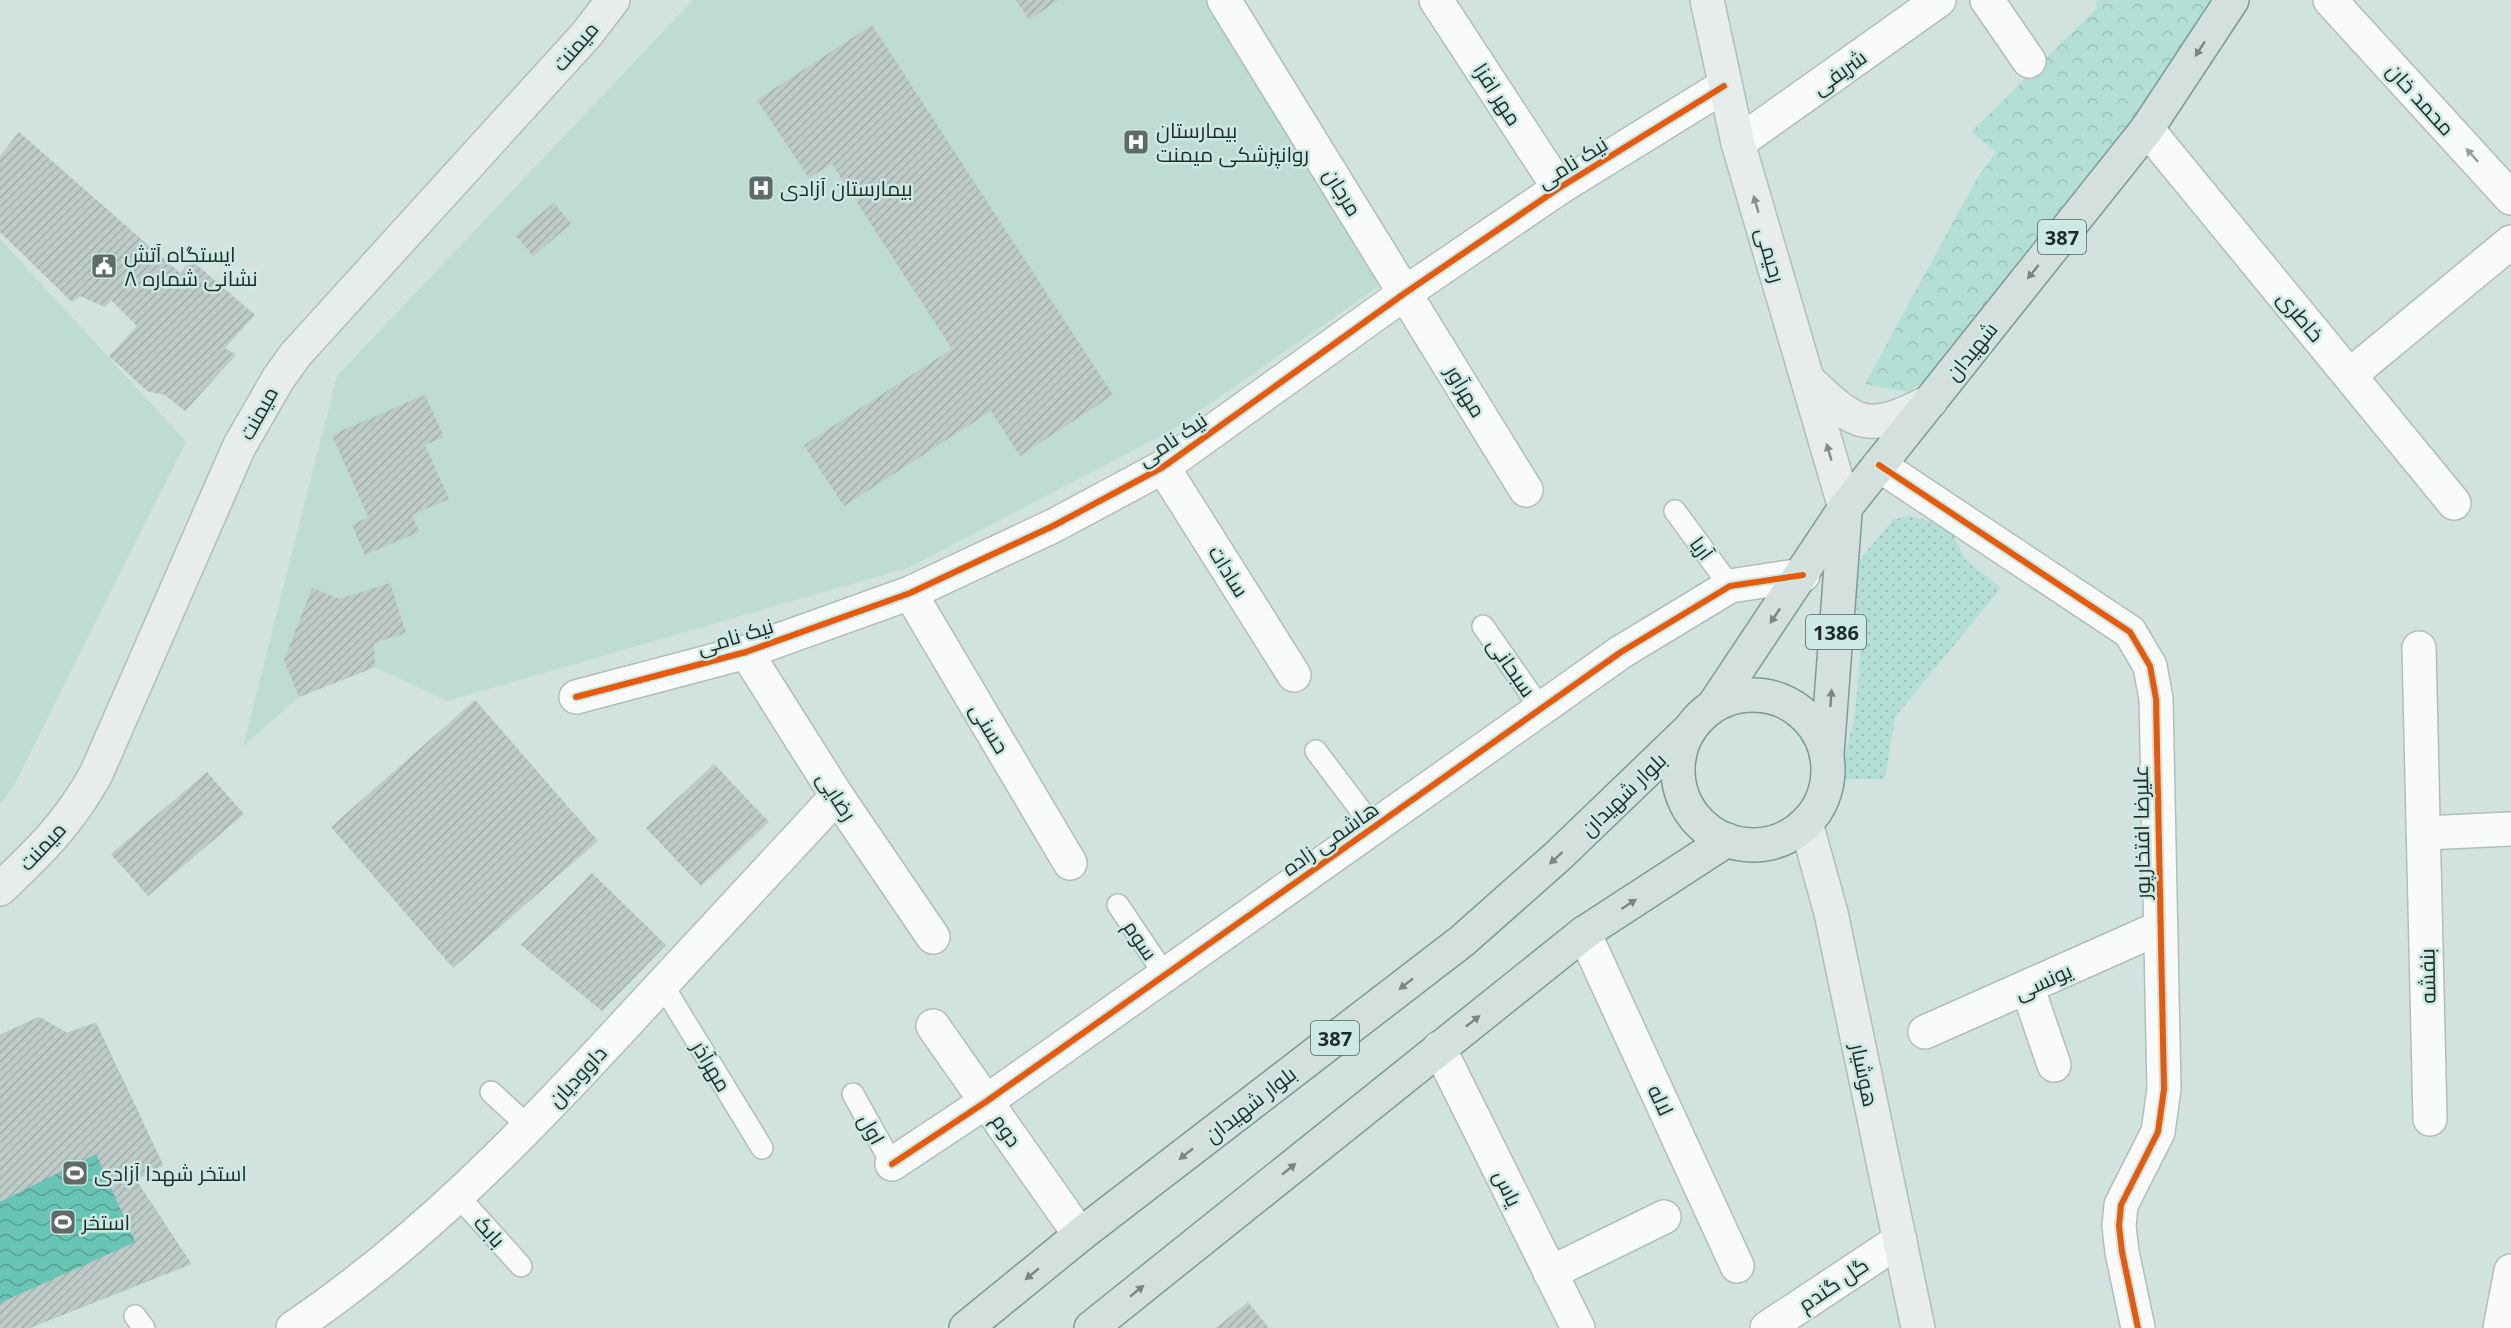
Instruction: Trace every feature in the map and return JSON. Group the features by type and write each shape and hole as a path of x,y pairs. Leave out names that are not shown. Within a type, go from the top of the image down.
{"main road":[{"path":"586,35 590,0"},
{"name":"میمنت","path":"0,889 52,840 81,801 96,774 239,447 278,379 296,354 586,35 614,0"},
{"name":"رحیمی","path":"1707,0 1738,143 1845,508"},
{"name":"شهیدان","path":"1714,705 1803,575 1845,508 2147,129 2232,0"},
{"path":"1808,380 1851,417 1871,423 1894,419 1930,401"},
{"name":"1386","path":"1827,756 1845,508"},
{"path":"1756,694 1780,700 1802,713 1818,733 1827,756 1825,792 1806,823 1792,834 1772,843 1749,844 1727,840 1707,829 1692,813 1681,792 1678,770 1681,747 1689,730 1700,716 1714,705 1731,698 1756,694"},
{"name":"بلوار شهیدان","path":"966,1328 1080,1235 1462,941 1558,856 1689,730"},
{"name":"هوشیار","path":"1806,823 1831,913 1918,1328"},
{"path":"1091,1328 1584,933 1727,840"}],"street":[{"name":"مرجان","path":"1224,0 1405,293"},
{"name":"مهر افزا","path":"1436,0 1559,188"},
{"name":"شریفی","path":"1738,143 1938,0"},
{"path":"1987,0 2029,62"},
{"name":"محمد خان","path":"2330,0 2511,198"},
{"name":"نیک نامی","path":"576,697 746,652 910,593 1053,526 1163,467 1405,293 1559,188 1724,86"},
{"name":"خاطری","path":"2147,129 2454,503"},
{"path":"2350,375 2511,242"},
{"name":"مهرآور","path":"1405,293 1526,490"},
{"name":"علیرضا افتخارپور","path":"1879,465 2130,632 2150,666 2156,699 2164,1089 2158,1132 2121,1205 2119,1226 2138,1328"},
{"name":"سادات","path":"1163,467 1294,675"},
{"name":"هاشمی زاده","path":"892,1164 987,1101 1621,652 1730,586 1803,575"},
{"name":"حسنی","path":"910,593 1070,863"},
{"name":"بنفشه","path":"2420,648 2430,1119"},
{"name":"رضایی","path":"746,652 837,796 933,938"},
{"name":"داوودیان","path":"293,1328 377,1267 459,1197 530,1128 837,796"},
{"path":"2424,833 2511,829"},
{"name":"یونسی","path":"1926,1032 2028,989 2159,928"},
{"name":"لاله","path":"1584,933 1737,1266"},
{"path":"2028,989 2054,1065"},
{"name":"دوم","path":"933,1026 1080,1235"},
{"name":"یاس","path":"1438,1048 1578,1328"},
{"path":"1550,1273 1664,1217"},
{"name":"گل گندم","path":"1767,1328 1900,1240"},
{"path":"2505,1315 2511,1271"}],"lane":[{"name":"آریا","path":"1675,511 1730,586"},
{"name":"سبحانی","path":"1483,626 1541,709"},
{"path":"1316,751 1374,828"},
{"name":"سوم","path":"1118,905 1165,975"},
{"name":"مهرآذر","path":"662,984 762,1148"},
{"path":"491,1092 530,1128"},
{"name":"اول","path":"853,1094 892,1164"},
{"name":"بابک","path":"459,1197 521,1266"}],"shaded area":[{"name":"بیمارستان آزادی","path":"693,0 1211,0 1382,284 1172,430 910,567 447,701 375,667 299,697 243,746 337,376"},
{"path":"0,239 186,442 14,785 0,805"}],"green space":[{"path":"2097,0 2212,0 2157,101 1935,374 1908,392 1865,384 1976,180 1996,152 1971,132 2095,10"},
{"path":"1906,516 1936,522 1953,534 1964,558 2001,588 1895,717 1885,779 1840,779 1855,713 1862,636 1853,594 1856,564 1893,520"}],"water":[{"name":"استخر شهدا آزادی","path":"39,1017 67,1033 96,1023 163,1165 136,1180 191,1264 29,1328 0,1328 0,1035"}],"building":[{"path":"1016,0 1058,0 1029,20"},
{"path":"872,25 1113,395 1020,456 991,411 844,506 804,445 952,349 832,164 809,178 757,100"},
{"name":"ایستگاه آتش نشانی شماره ۸","path":"19,132 180,273 191,260 255,315 225,348 236,355 185,411 165,395 147,391 109,356 137,326 111,300 105,307 80,296 72,302 0,232 0,156"},
{"path":"554,203 571,224 533,256 515,235"},
{"path":"425,395 444,437 425,445 449,499 412,515 419,532 365,555 352,525 368,517 332,435"},
{"path":"390,583 406,633 374,643 375,667 299,697 284,660 312,588 340,599"},
{"path":"475,700 598,841 453,968 331,827"},
{"path":"714,764 769,822 701,886 646,828"},
{"path":"207,772 244,814 148,896 111,854"},
{"path":"592,873 666,945 602,1011 521,945"},
{"name":"استخر شهدا آزادی","path":"39,1017 67,1033 96,1023 163,1165 136,1180 191,1264 29,1328 0,1328 0,1303 135,1242 96,1154 0,1202 0,1035"},
{"path":"1248,1302 1269,1328 1216,1328"}],"cycle path":[{"path":"576,697 746,652 910,593 1053,526 1163,467 1405,293 1559,188 1724,86"},
{"path":"1879,465 2130,632 2150,666 2156,699 2164,1089 2158,1132 2121,1205 2119,1226 2122,1252 2138,1328"},
{"path":"892,1164 987,1101 1621,652 1730,586 1803,575"}],"place":[{"name":"بیمارستان روانپزشکی میمنت","path":"1136,142"},
{"name":"بیمارستان آزادی","path":"761,188"},
{"name":"ایستگاه آتش نشانی شماره ۸","path":"104,266"},
{"name":"استخر شهدا آزادی","path":"75,1173"},
{"name":"استخر","path":"63,1222"}]}
